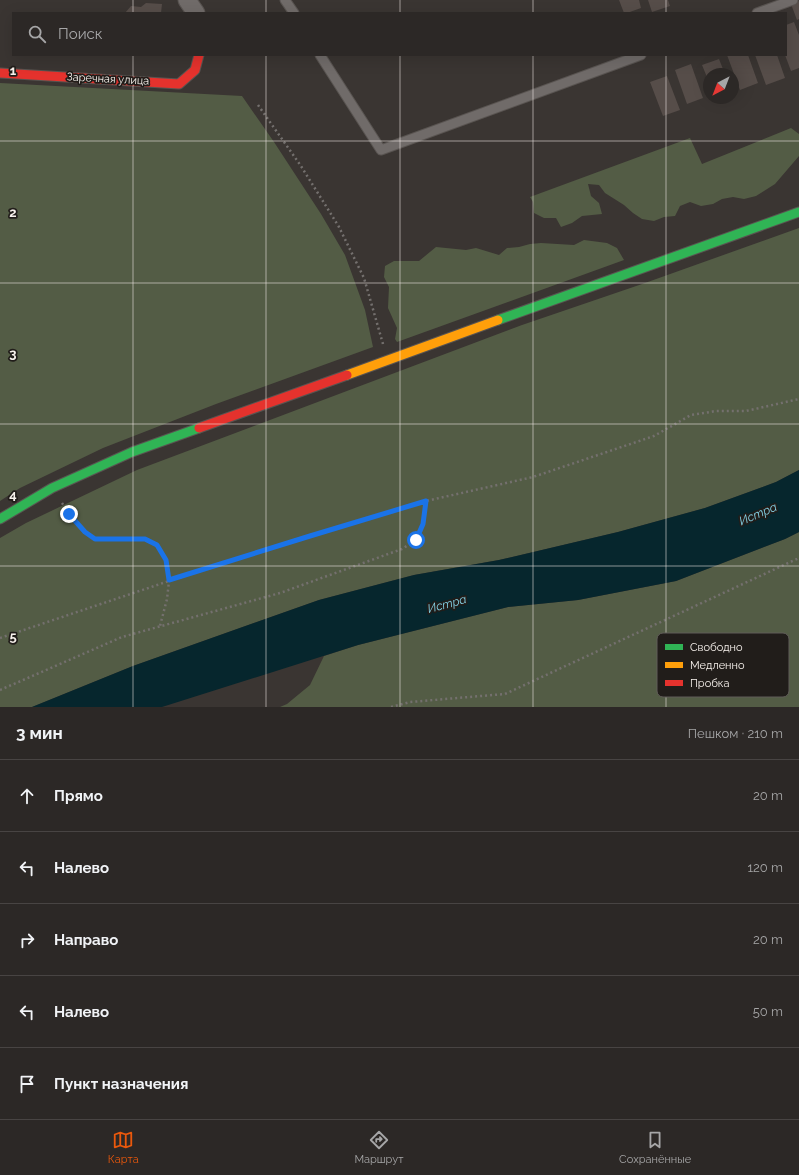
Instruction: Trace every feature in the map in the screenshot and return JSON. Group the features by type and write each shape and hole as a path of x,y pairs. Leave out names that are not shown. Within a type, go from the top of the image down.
{"street":[{"path":"187,0 195,12"},
{"name":"Заречная улица","path":"0,73 179,84 195,70 200,56"},
{"path":"0,519 52,488 132,452 799,212"}],"lane":[{"path":"286,0 293,12"},
{"path":"760,12 793,0"},
{"path":"321,56 380,150 638,56"}],"path":[{"path":"258,105 301,166 339,227 364,278 388,360"},
{"path":"0,638 169,580 426,501 534,477 654,436 691,416 716,411 746,411 799,398"},
{"path":"52,488 69,514 85,532 95,539 145,539 157,545 166,560 169,580 167,599 160,626"},
{"path":"0,690 122,637 280,593 402,549 416,540 423,524 426,501"},
{"path":"391,707 410,702 505,694 799,558"}],"green space":[{"path":"0,83 242,96 321,214 345,255 365,310 373,347 216,404 103,448 20,488 0,501"},
{"path":"791,128 799,134 799,156 775,184 756,196 744,199 733,197 722,199 713,204 701,206 690,202 680,206 675,216 664,217 654,221 642,219 605,193 599,185 588,184 591,196 599,203 602,214 582,216 572,223 561,227 556,218 544,218 534,213 533,202 530,197 690,138 702,164"},
{"path":"799,228 799,470 776,482 705,508 618,532 499,560 414,575 319,600 133,666 32,707 0,707 0,538 26,523 137,470 522,325"},
{"path":"584,240 607,243 617,248 624,260 397,342 395,339 397,328 388,308 389,287 384,277 385,266 394,261 419,261 436,247 466,250 476,248 499,255 507,248 541,243 574,245"},
{"path":"799,532 799,707 280,707 287,704 310,685 324,656 358,645 508,607 578,600 676,581 785,539"}],"water":[{"name":"Истра","path":"799,470 799,532 785,539 676,581 578,600 508,607 358,645 162,707 32,707 133,666 319,600 414,575 499,560 618,532 705,508 776,482"}],"building":[{"path":"619,0 639,0 641,8 630,12 624,12"},
{"path":"648,0 668,0 670,6 652,12"},
{"path":"799,1 799,19 797,20 791,4"},
{"path":"146,3 162,4 161,12 126,12 131,6 141,7"},
{"path":"794,22 799,35 799,68 791,71 785,56 787,56 787,25"},
{"path":"727,56 748,56 758,83 740,90 739,68 732,68"},
{"path":"755,56 777,56 785,78 766,85"},
{"path":"719,59 723,68 703,68 702,65"},
{"path":"691,64 703,98 687,104 675,70"},
{"path":"667,76 680,110 663,116 650,82"}],"traffic: fast":[{"path":"498,320 799,212"},
{"path":"0,519 52,488 132,452 199,428"}],"traffic: slow":[{"path":"347,375 498,320"}],"traffic: jam":[{"path":"0,73 179,84 195,70 199,56"},
{"path":"199,428 347,375"}],"route":[{"path":"69,514 85,532 95,539 145,539 157,545 166,560 169,580 426,501 423,524 416,540"}]}
